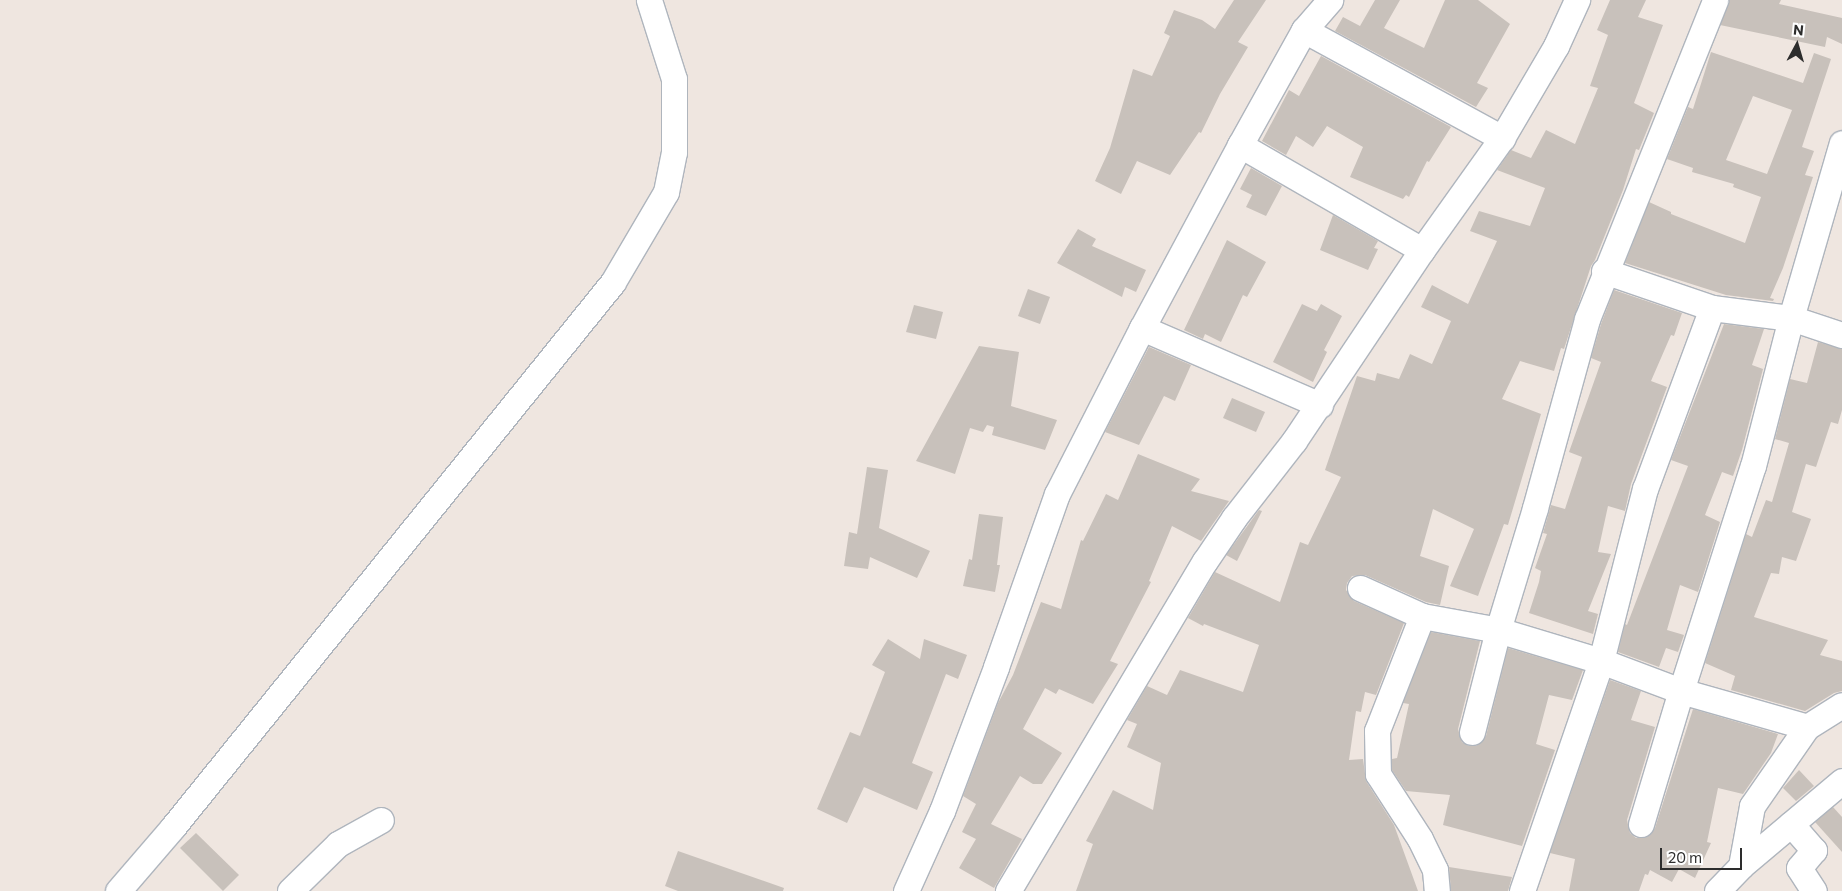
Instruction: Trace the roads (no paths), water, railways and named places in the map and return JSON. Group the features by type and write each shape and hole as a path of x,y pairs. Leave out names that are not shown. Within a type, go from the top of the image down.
{"street":[{"path":"118,891 186,811 613,282 666,192 674,152 674,79 649,0"},
{"path":"906,891 942,810 996,668 1057,494 1142,328 1240,145 1304,30 1330,0"},
{"path":"1008,891 1205,561 1234,518 1320,406 1422,250 1502,138 1556,46 1577,0"},
{"path":"1472,732 1498,630 1535,508 1587,319 1604,270 1715,0"},
{"path":"1304,30 1502,138"},
{"path":"1641,824 1681,691 1753,466 1791,318 1842,143"},
{"path":"1240,145 1422,250"},
{"path":"1604,270 1712,308 1791,318 1842,335"},
{"path":"1522,891 1601,661 1645,489 1712,308"},
{"path":"1142,328 1320,406"},
{"path":"1360,588 1422,616 1498,630 1601,661 1681,691 1807,728"},
{"path":"1422,616 1377,731 1378,774 1420,839 1435,870 1437,891"},
{"path":"1742,866 1752,806 1807,728 1842,705"},
{"path":"1717,891 1742,866 1842,781"},
{"path":"290,891 338,844 381,820"},
{"path":"1791,824 1814,850 1799,868 1814,891"}]}
